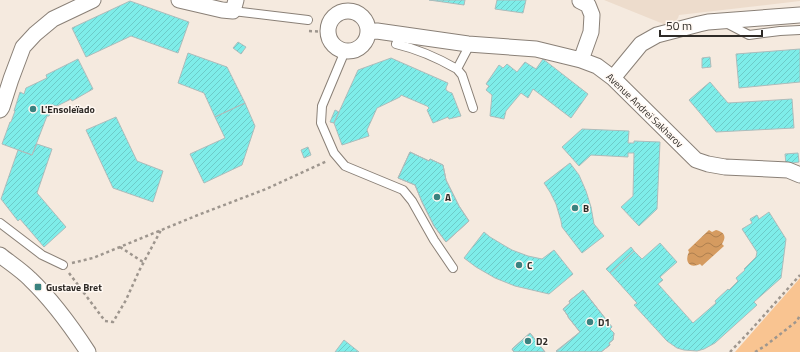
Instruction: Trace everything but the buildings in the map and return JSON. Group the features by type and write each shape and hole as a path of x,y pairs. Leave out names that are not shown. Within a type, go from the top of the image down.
{"street":[{"path":"0,110 23,48 35,34 53,19 93,0"},
{"path":"179,0 215,8 234,5"},
{"path":"578,0 588,5 592,15 591,32 581,60"},
{"path":"344,12 352,12 361,16 366,23 368,32 366,40 361,46 354,50 346,51 337,48 331,41 328,32 330,24 335,16 344,12"},
{"path":"613,78 641,44 657,35 699,24 800,15"},
{"name":"Avenue Andreï Sakharov","path":"368,32 377,31 468,44 536,49 581,60 597,66 613,78 696,160 708,164 724,166 788,170 800,175"},
{"path":"0,255 38,287 62,313 88,352"}],"lane":[{"path":"234,5 308,20"},
{"path":"723,22 749,35 800,30"},
{"path":"396,44 408,46 457,69 462,75 473,108"},
{"path":"457,69 467,50 468,44"},
{"path":"346,51 322,106 320,123 334,153 345,166 403,190 412,201 434,240 453,268"},
{"path":"0,223 42,255 63,265"}],"path":[{"path":"161,230 143,262 126,300 113,322 105,321 63,265 93,258 161,230 266,190 337,157"},
{"path":"119,247 143,262"},
{"path":"730,352 800,275"},
{"path":"755,352 797,321 800,315"}],"shaded area":[{"path":"604,0 800,1 679,15 671,27"},
{"path":"800,278 800,352 735,352"}],"water":[{"path":"709,230 712,232 716,230 723,233 724,239 722,244 724,246 702,266 700,264 693,266 689,264 687,259 689,252 688,250"}],"place":[{"name":"L'Ensoleïado","path":"33,109"},
{"name":"A","path":"437,197"},
{"name":"B","path":"575,208"},
{"name":"C","path":"519,265"},
{"name":"Gustave Bret","path":"38,287"},
{"name":"D1","path":"590,322"},
{"name":"D2","path":"528,341"}]}
